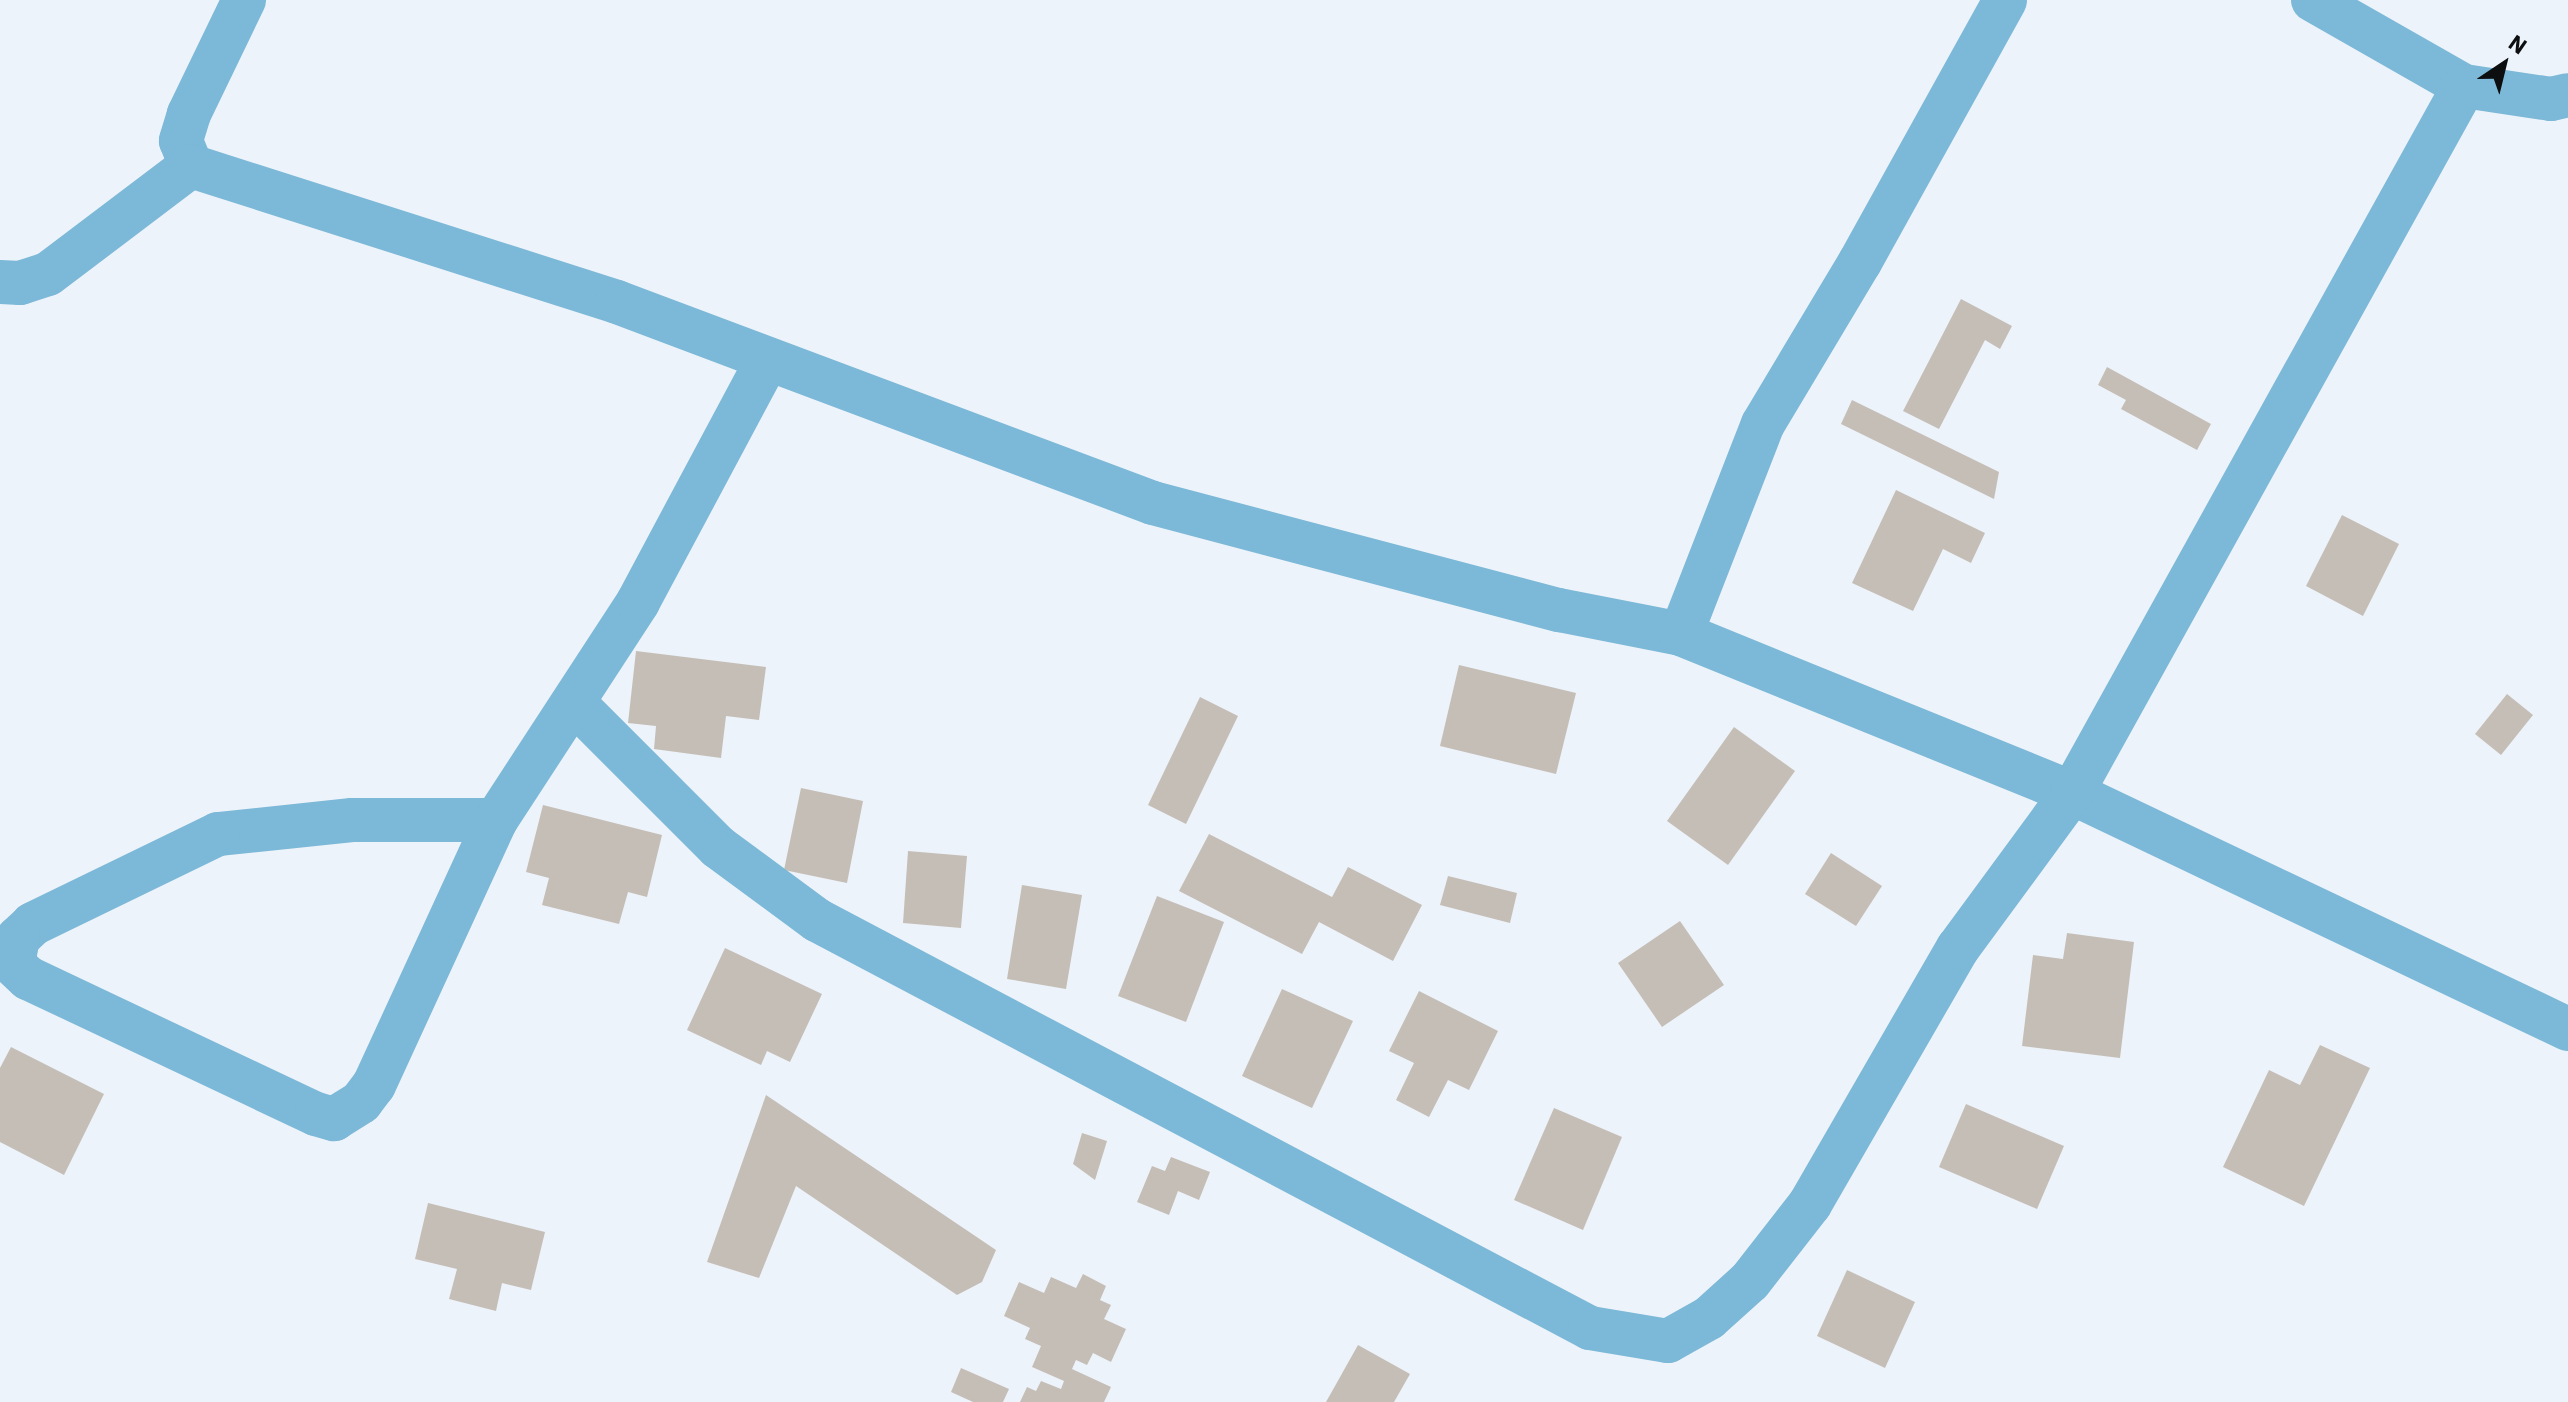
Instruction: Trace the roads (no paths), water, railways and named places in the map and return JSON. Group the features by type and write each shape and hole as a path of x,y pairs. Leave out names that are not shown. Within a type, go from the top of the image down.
{"street":[{"path":"191,166 181,141 189,114 244,0"},
{"path":"1681,634 1763,424 1860,262 2005,0"},
{"path":"2313,0 2464,86 2551,99 2568,95"},
{"path":"574,703 718,847 817,920 1590,1328 1668,1341 1709,1318 1750,1281 1810,1204 1958,948 2072,793 2464,86"},
{"path":"0,282 20,283 48,274 191,166"},
{"path":"191,166 617,302 1153,503 1559,610 1681,634 2072,793 2568,1029"},
{"path":"496,820 352,820 218,834 33,924 18,938 13,964 28,978 334,1119 361,1102 374,1085 496,820 638,602 767,360"}]}
